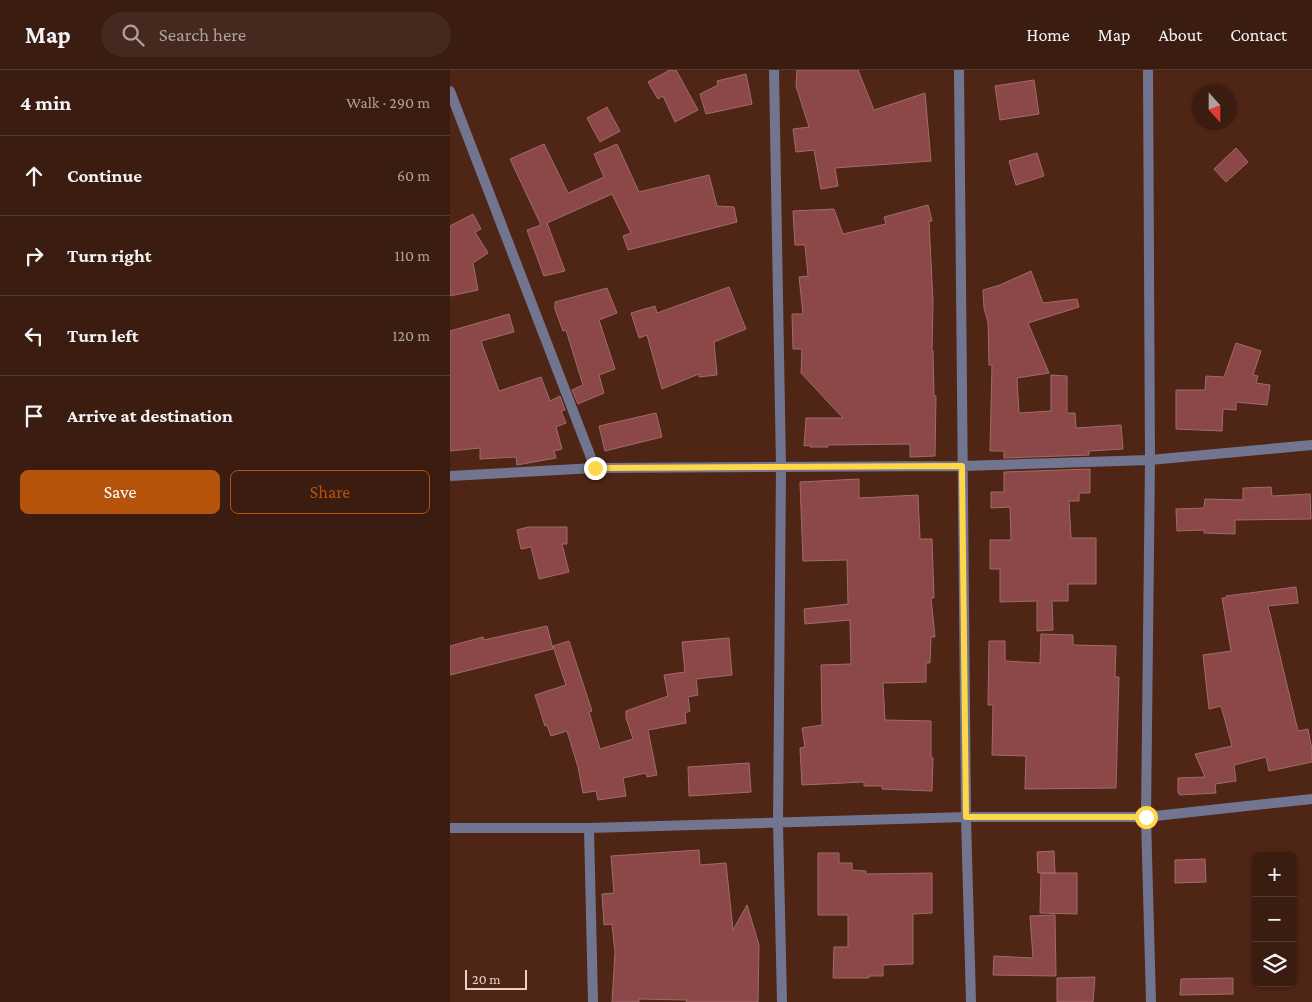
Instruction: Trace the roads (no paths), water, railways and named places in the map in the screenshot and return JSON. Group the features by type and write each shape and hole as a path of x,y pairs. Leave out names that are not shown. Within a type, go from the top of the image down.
{"street":[{"path":"774,70 781,467 778,824 782,1002"},
{"path":"959,70 966,817 971,1002"},
{"path":"1148,70 1150,460 1146,817 1151,1002"},
{"path":"450,91 595,468"},
{"path":"450,476 595,468 962,466 1150,460 1312,446"},
{"path":"450,828 589,828 778,824 966,817 1146,817 1312,799"},
{"path":"589,828 593,1002"}]}
